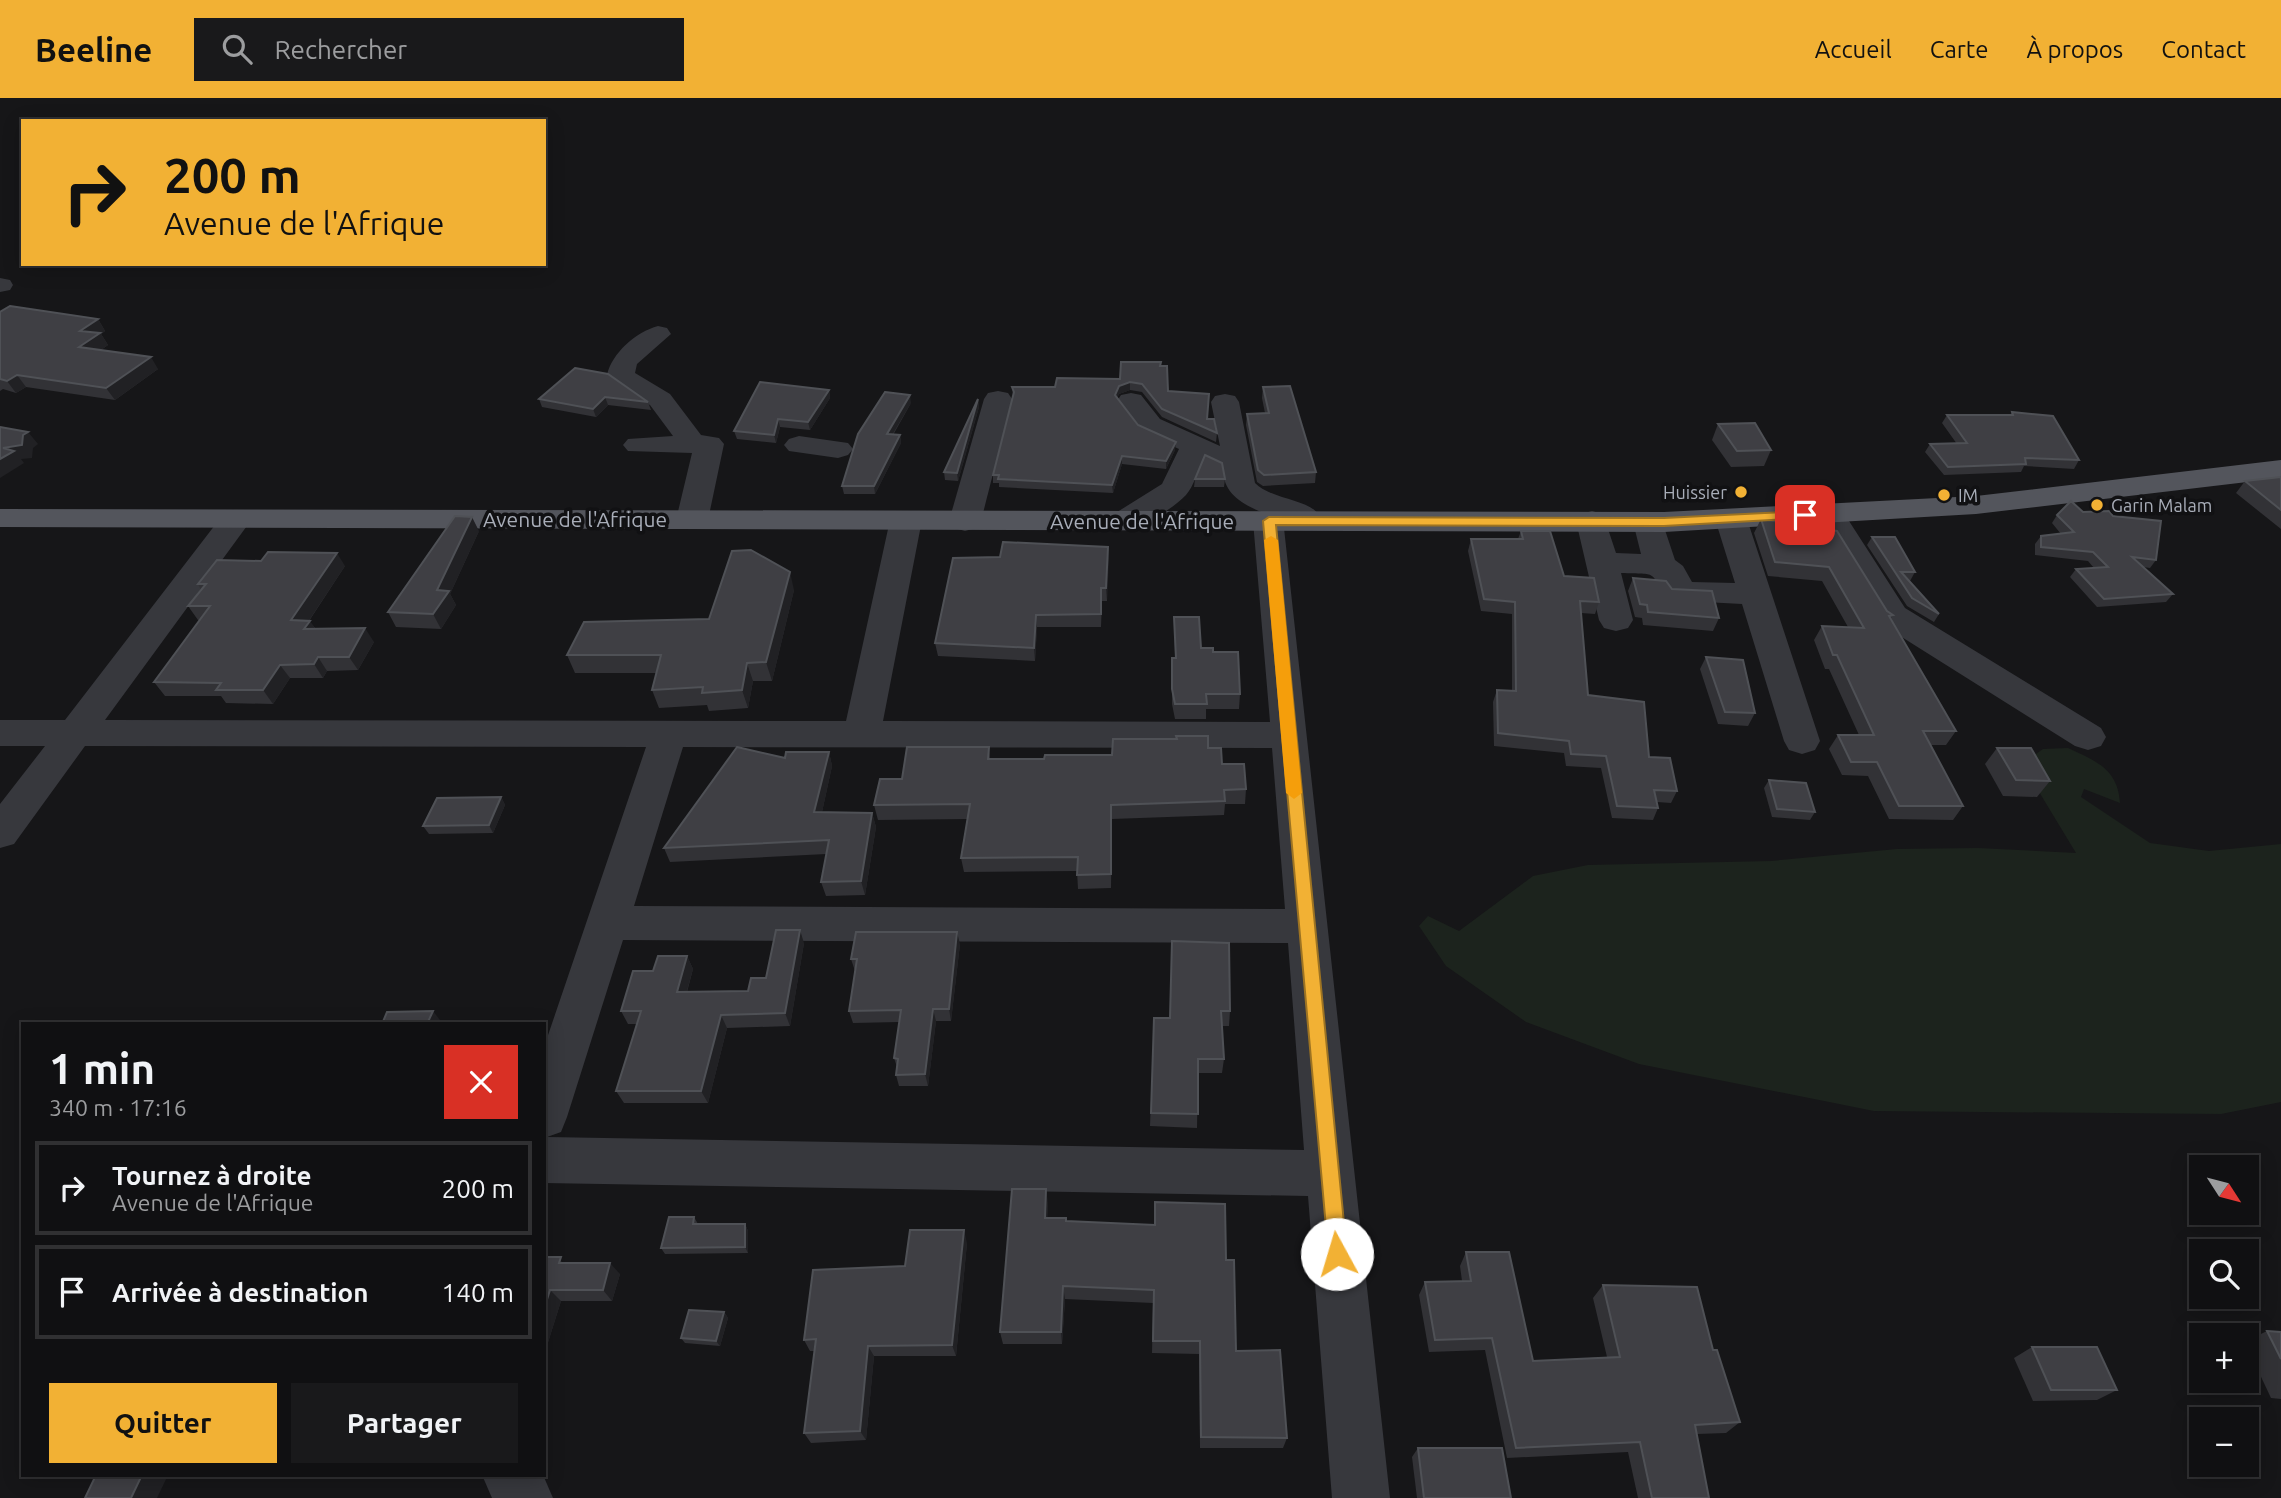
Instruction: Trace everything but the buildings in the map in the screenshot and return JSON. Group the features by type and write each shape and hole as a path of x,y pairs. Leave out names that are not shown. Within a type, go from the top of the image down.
{"main road":[{"name":"Avenue de l'Afrique","path":"0,518 1649,522 1829,514 2024,500 2281,469"}],"street":[{"path":"658,334 624,361 621,374 629,384 654,395 679,423 692,444"},
{"path":"965,521 998,399"},
{"path":"1131,401 1150,425 1239,465"},
{"path":"1224,402 1239,465 1236,473 1244,491 1274,506 1326,521"},
{"path":"638,445 709,444 692,520"},
{"path":"1125,521 1175,489 1195,445"},
{"path":"799,446 838,449"},
{"path":"1829,514 1893,616 2088,737"},
{"path":"0,833 236,519"},
{"path":"1731,519 1802,740"},
{"path":"862,734 906,520"},
{"path":"1269,521 1361,1498"},
{"path":"1592,521 1616,620"},
{"path":"1649,522 1660,565"},
{"path":"1602,562 1660,565 1672,573 1679,592 1753,594"},
{"path":"0,733 1289,734"},
{"path":"546,1111 669,734"},
{"path":"607,923 1306,926"},
{"path":"546,1160 1329,1173"},
{"path":"511,1477 524,1498"}],"shaded area":[{"path":"2068,748 2096,762 2110,774 2115,782 2120,803 2084,789 2081,797 2150,843 2209,851 2281,844 2281,1102 2221,1114 1874,1111 1639,1064 1526,1022 1446,966 1419,926 1428,916 1459,931 1533,876 1588,865 1771,861 1897,849 1978,848 2076,853 2027,772 2029,759 2043,749"}],"slow traffic":[{"path":"1271,540 1294,793"}],"place":[{"name":"Huissier","path":"1741,492"},
{"name":"IM","path":"1944,495"},
{"name":"Garin Malam","path":"2097,505"}],"route":[{"path":"1337,1254 1269,521 1664,522 1805,515"}]}
